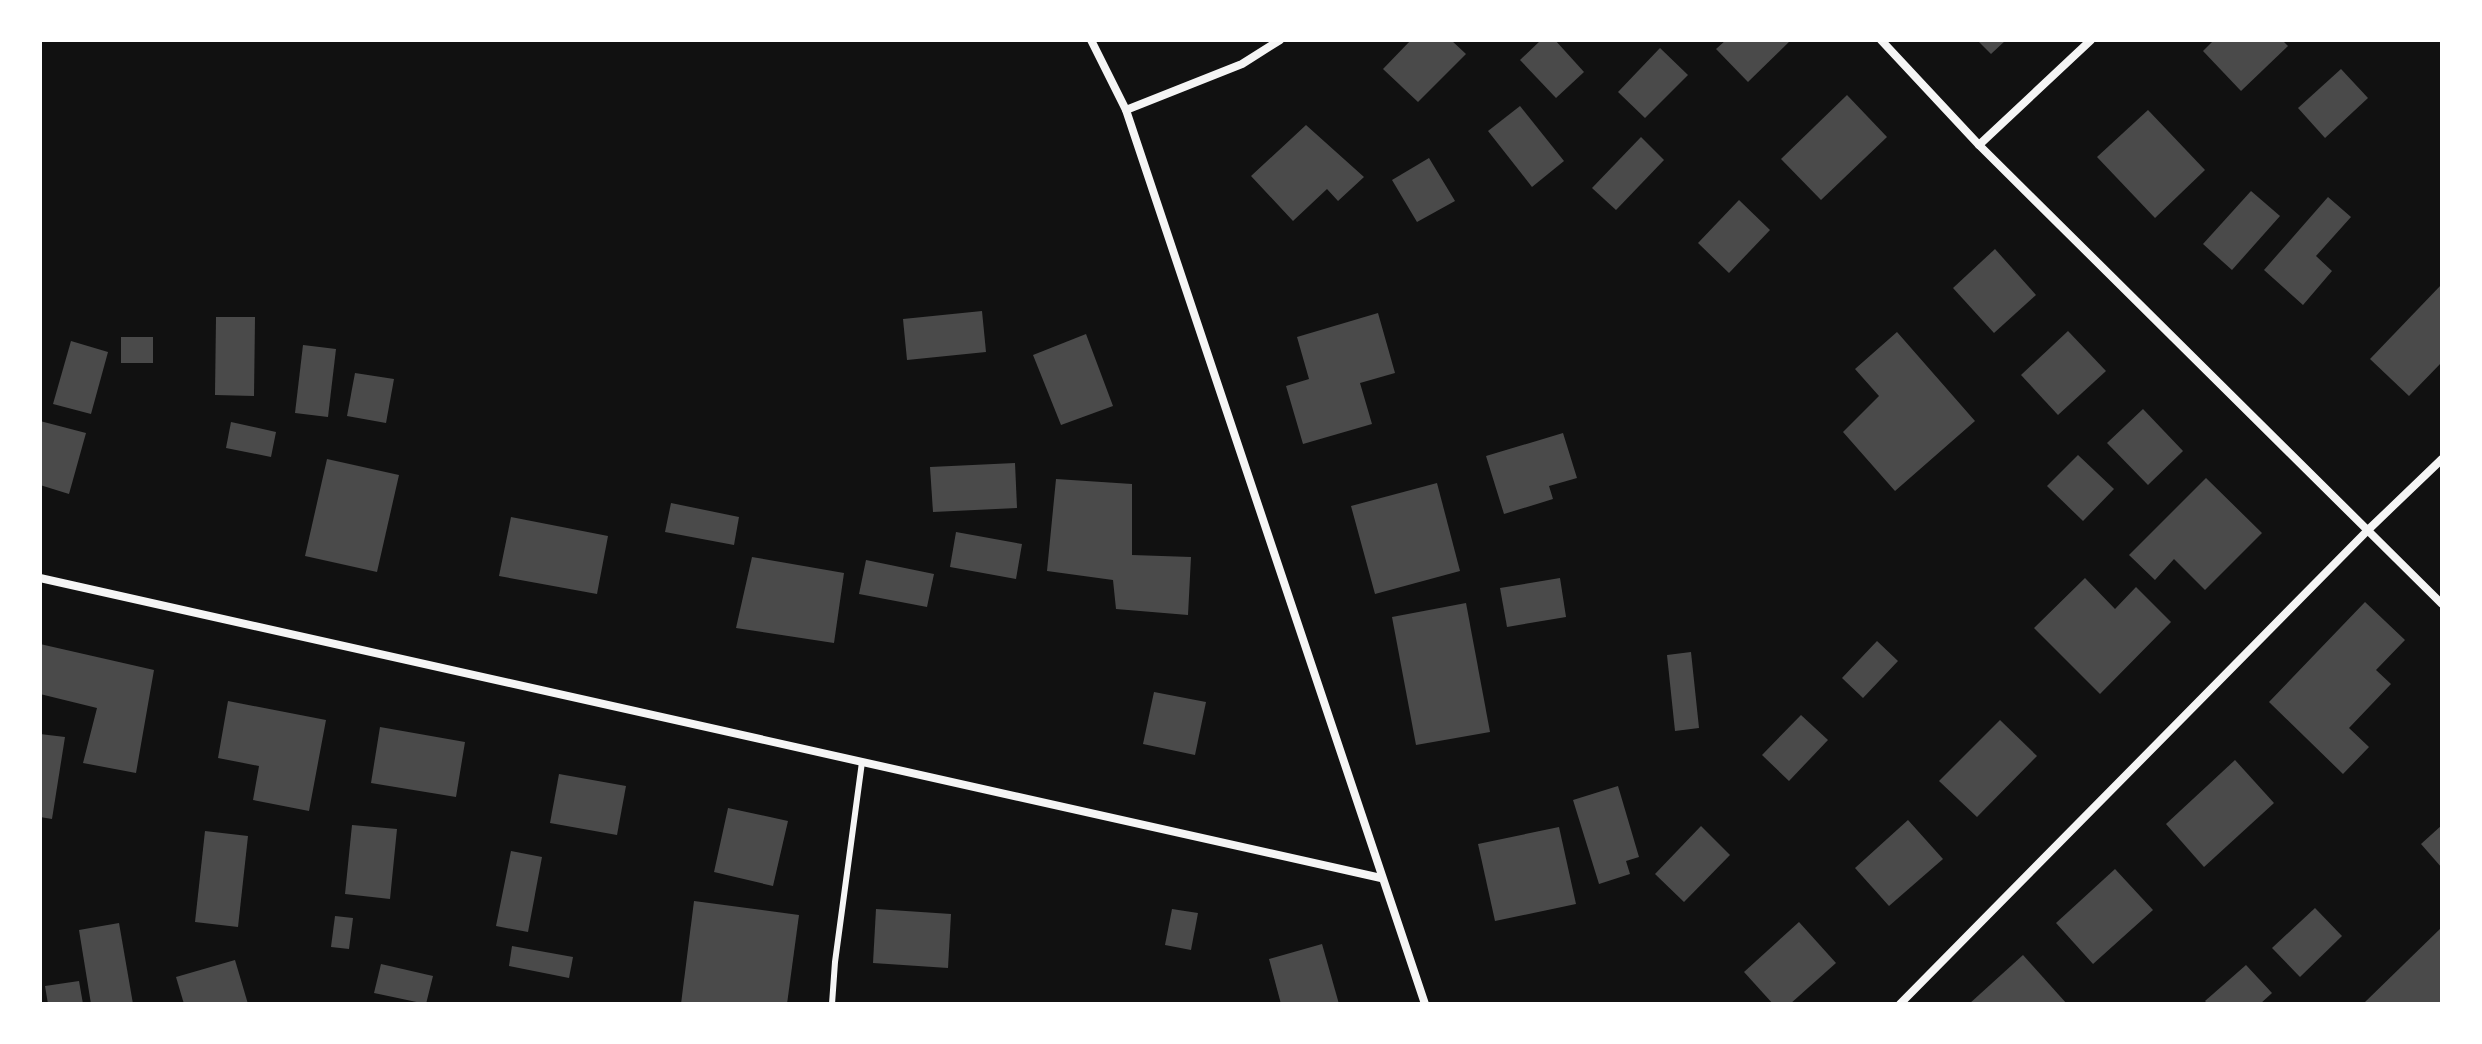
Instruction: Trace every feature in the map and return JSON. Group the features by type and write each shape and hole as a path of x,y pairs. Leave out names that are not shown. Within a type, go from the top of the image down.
{"street":[{"path":"1091,40 1126,110 1425,1004"},
{"path":"1126,110 1242,64 1280,40"},
{"path":"1881,40 1979,145 2442,604"},
{"path":"1979,145 2091,40"},
{"path":"1900,1004 2368,530 2442,459"},
{"path":"40,578 1381,878"}],"lane":[{"path":"832,1004 862,762"}],"building":[{"path":"1411,40 1451,40 1466,54 1418,102 1383,69"},
{"path":"1541,40 1555,40 1584,72 1556,98 1520,60"},
{"path":"1726,40 1791,40 1748,82 1716,49"},
{"path":"1977,40 2006,40 1991,54"},
{"path":"2214,40 2282,40 2288,46 2241,91 2203,51"},
{"path":"1660,48 1688,75 1645,118 1618,92"},
{"path":"2341,69 2368,98 2325,138 2298,108"},
{"path":"1847,95 1887,137 1821,200 1781,159"},
{"path":"1520,106 1564,161 1532,187 1488,131"},
{"path":"2148,110 2205,170 2155,218 2097,157"},
{"path":"1306,125 1364,177 1338,201 1327,189 1293,221 1251,176"},
{"path":"1641,137 1664,160 1616,210 1592,188"},
{"path":"1429,158 1455,201 1417,222 1392,180"},
{"path":"2251,191 2280,216 2232,270 2203,244"},
{"path":"2328,197 2351,217 2316,256 2332,271 2303,305 2264,270"},
{"path":"1739,200 1770,230 1729,273 1698,243"},
{"path":"1995,249 2036,295 1994,333 1953,288"},
{"path":"2442,284 2442,362 2409,396 2370,359"},
{"path":"982,311 986,352 907,360 903,319"},
{"path":"1378,313 1395,373 1360,383 1372,424 1303,444 1286,386 1309,379 1297,337"},
{"path":"216,317 255,317 254,396 215,395"},
{"path":"2068,331 2106,371 2058,415 2021,375"},
{"path":"1897,332 1975,421 1895,491 1843,432 1879,396 1855,369"},
{"path":"1086,334 1113,406 1061,425 1033,355"},
{"path":"121,337 153,337 153,363 121,363"},
{"path":"71,341 108,352 91,414 53,404"},
{"path":"303,345 336,349 328,417 295,413"},
{"path":"355,373 394,379 386,423 347,416"},
{"path":"2143,409 2183,451 2148,485 2107,443"},
{"path":"40,421 86,433 69,494 40,485"},
{"path":"231,422 276,432 271,457 226,448"},
{"path":"1563,433 1577,478 1549,486 1553,499 1504,514 1486,456"},
{"path":"2078,455 2114,489 2083,521 2047,486"},
{"path":"327,459 399,475 377,572 305,556"},
{"path":"1015,463 1017,508 933,512 930,467"},
{"path":"2206,478 2262,533 2205,590 2174,559 2155,580 2129,555"},
{"path":"1056,479 1132,484 1132,555 1191,557 1188,615 1116,609 1113,580 1047,571"},
{"path":"1437,483 1460,571 1375,594 1351,506"},
{"path":"671,503 739,517 734,545 665,532"},
{"path":"511,517 608,536 597,594 499,576"},
{"path":"956,532 1022,544 1016,579 950,567"},
{"path":"752,557 844,573 834,643 736,628"},
{"path":"866,560 934,574 927,607 859,594"},
{"path":"1560,578 1566,617 1507,627 1500,588"},
{"path":"2085,578 2115,609 2136,587 2171,622 2100,694 2034,628"},
{"path":"2365,602 2405,640 2376,670 2391,684 2349,728 2369,747 2343,774 2269,702"},
{"path":"1466,603 1490,732 1416,745 1392,617"},
{"path":"1877,641 1898,661 1863,698 1842,678"},
{"path":"40,644 154,670 136,773 83,763 97,708 40,694"},
{"path":"1691,652 1699,728 1675,731 1667,655"},
{"path":"1154,692 1206,702 1195,755 1143,744"},
{"path":"228,701 326,720 309,811 253,800 259,766 218,758"},
{"path":"1801,715 1828,740 1789,781 1762,755"},
{"path":"2000,720 2037,756 1977,817 1939,781"},
{"path":"380,727 465,742 456,797 371,783"},
{"path":"40,734 65,737 52,819 40,817"},
{"path":"2235,760 2274,803 2204,867 2166,824"},
{"path":"559,774 626,786 617,835 550,823"},
{"path":"1618,786 1639,857 1626,861 1630,874 1599,884 1573,800"},
{"path":"728,808 788,821 773,886 714,872"},
{"path":"1908,820 1943,859 1889,906 1855,868"},
{"path":"352,825 397,829 390,899 345,894"},
{"path":"2442,825 2442,868 2421,844"},
{"path":"1701,826 1730,855 1684,902 1655,874"},
{"path":"1559,827 1576,904 1495,921 1478,844"},
{"path":"205,831 248,836 238,927 195,922"},
{"path":"511,851 542,857 528,932 496,926"},
{"path":"2115,869 2153,910 2093,964 2056,923"},
{"path":"694,901 799,915 787,1004 681,1004"},
{"path":"2315,908 2342,936 2300,977 2272,948"},
{"path":"876,909 951,914 948,968 873,963"},
{"path":"1172,909 1198,913 1191,950 1165,945"},
{"path":"335,916 353,918 349,949 331,947"},
{"path":"1799,922 1836,963 1790,1004 1773,1004 1744,972"},
{"path":"119,923 133,1004 91,1004 79,930"},
{"path":"2442,927 2442,1004 2363,1004"},
{"path":"1322,944 1339,1004 1281,1004 1269,959"},
{"path":"512,946 573,957 569,978 509,966"},
{"path":"2023,955 2067,1004 1969,1004"},
{"path":"235,960 248,1004 184,1004 176,977"},
{"path":"381,964 433,976 426,1004 374,993"},
{"path":"2246,965 2272,993 2260,1004 2208,1004 2205,1001"},
{"path":"79,981 83,1004 48,1004 45,986"}]}
